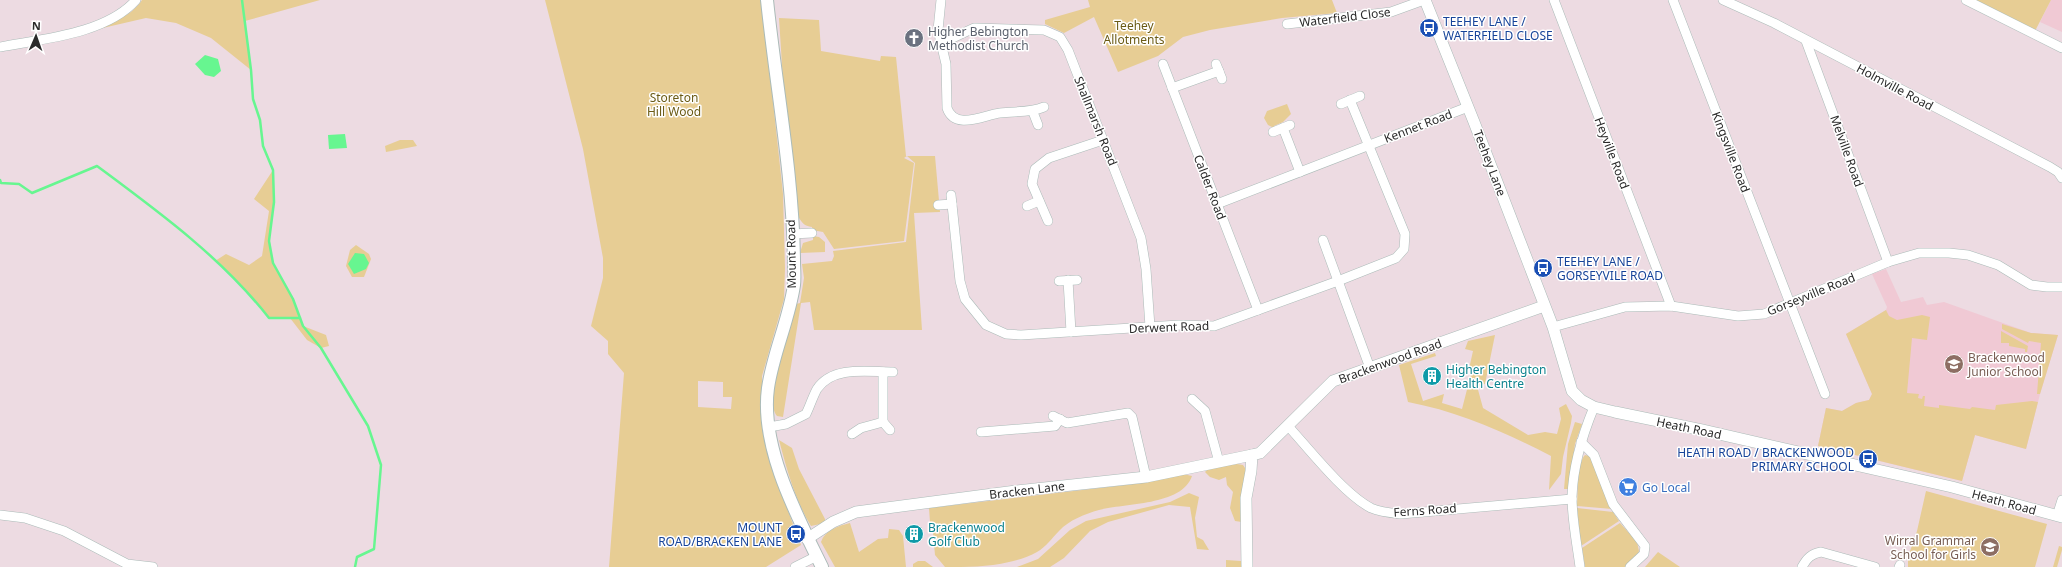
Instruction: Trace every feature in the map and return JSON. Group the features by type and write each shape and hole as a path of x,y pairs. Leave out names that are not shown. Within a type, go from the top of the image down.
{"main road":[{"name":"Mount Road","path":"768,0 789,186 794,283 768,387 769,427 775,453 787,491 807,539 822,567"}],"street":[{"path":"0,47 71,33 98,25 117,17 136,0"},
{"path":"941,0 938,30 946,64 948,108 950,115 955,119 969,120 1002,113 1033,112 1044,107"},
{"name":"Waterfield Close","path":"1287,24 1391,12 1425,0"},
{"name":"Teehey Lane","path":"1425,0 1468,107 1552,327"},
{"name":"Heyville Road","path":"1554,0 1671,306"},
{"name":"Kingsville Road","path":"1673,0 1825,394"},
{"name":"Holmville Road","path":"1723,0 1774,23 2058,172 2062,178"},
{"path":"1966,0 2062,48"},
{"name":"Shallmarsh Road","path":"942,43 974,28 1044,30 1060,37 1068,50 1141,238 1146,269 1150,327"},
{"name":"Melville Road","path":"1806,41 1888,262"},
{"name":"Calder Road","path":"1163,64 1258,310"},
{"path":"1172,88 1219,72"},
{"path":"1341,104 1360,96"},
{"name":"Kennet Road","path":"1350,100 1368,145"},
{"name":"Kennet Road","path":"1217,204 1468,107"},
{"path":"1033,112 1038,125"},
{"path":"1273,132 1287,127 1300,172"},
{"path":"1048,221 1032,184 1035,169 1049,158 1104,140"},
{"name":"Derwent Road","path":"951,195 963,294 973,310 986,325 1006,334 1021,335 1150,327 1214,326 1338,281 1396,258 1404,249 1405,234 1368,145"},
{"path":"1027,206 1039,202"},
{"path":"938,205 952,204"},
{"path":"792,234 812,233"},
{"path":"1323,240 1370,368"},
{"name":"Gorseyville Road","path":"1552,327 1625,307 1671,306 1738,316 1764,314 1888,262 1919,253 1949,253 1968,256 1998,265 2031,285 2047,288 2062,287"},
{"path":"1068,280 1071,332"},
{"name":"Brackenwood Road","path":"1252,455 1260,452 1333,381 1544,306"},
{"name":"Heath Road","path":"1552,327 1572,391 1581,400 1594,407 1702,430 1945,486 2060,517"},
{"path":"769,427 786,424 806,414 817,389 825,380 837,374 846,372 893,372"},
{"path":"884,372 883,422 890,430"},
{"path":"1192,399 1205,411 1220,462"},
{"path":"1580,567 1572,499 1575,467 1581,442 1594,407"},
{"path":"980,432 1055,426 1057,418 1067,423 1128,413 1132,417 1146,477"},
{"path":"854,429 883,422"},
{"name":"Ferns Road","path":"1288,426 1356,498 1371,508 1382,511 1401,514 1572,499"},
{"path":"1581,442 1594,455 1613,504 1645,546 1644,554 1630,567"},
{"path":"1247,567 1246,498 1252,455"},
{"name":"Bracken Lane","path":"807,539 833,522 856,512 1016,490 1146,477 1252,455"},
{"path":"2060,517 2062,500"},
{"path":"0,515 25,518 64,531 127,564 153,567"},
{"path":"1802,567 1808,557 1814,553 1821,552 1875,567"},
{"path":"795,567 817,556"}],"shaded area":[{"path":"2051,0 2062,0 2062,32 2040,22"},
{"path":"205,55 218,59 221,71 214,77 205,75 195,64"},
{"path":"345,134 347,148 329,149 328,135"},
{"path":"355,253 364,254 369,263 366,269 354,274 348,264"},
{"name":"Brackenwood Junior School","path":"1886,269 1901,302 1923,297 1927,305 1944,302 2031,333 2058,335 2040,394 2026,449 1975,435 1962,481 1818,446 1826,408 1842,411 1856,403 1869,400 1872,394 1846,334 1886,310 1887,307 1872,274"}],"green space":[{"path":"142,0 320,0 245,21 251,70 211,38 176,23 146,18 94,30 127,15 138,6"},
{"name":"Storeton Hill Wood","path":"545,0 762,0 783,194 785,268 784,299 762,376 762,424 779,487 801,545 766,567 609,567 624,373 608,354 608,341 591,326 603,278 603,258 583,149","holes":["698,381 723,382 723,397 732,397 731,409 698,407"]},
{"name":"Teehey Allotments","path":"1088,0 1332,0 1337,13 1282,18 1210,30 1183,37 1158,56 1118,72 1094,17 1064,33 1045,24 1045,20 1090,7"},
{"path":"1966,0 2051,0 2034,33"},
{"path":"779,18 819,20 821,51 880,61 881,56 896,57 907,156 904,158 914,163 904,241 834,249 823,232 812,230 812,227 804,224 798,216 783,81"},
{"path":"1287,104 1291,114 1283,122 1274,126 1274,128 1268,125 1264,118 1267,111"},
{"path":"400,140 413,140 417,146 386,152 385,146"},
{"path":"907,156 935,156 940,212 914,213 922,330 814,330 810,302 801,303 783,417 777,416 773,407 775,379 783,344 796,304 800,303 804,278 802,264 832,261 834,256 833,251 906,242 915,163"},
{"path":"273,170 274,202 269,241 273,263 293,299 303,326 326,335 329,346 321,348 307,340 290,318 269,318 244,288 215,261 226,254 249,265 262,256 269,211 254,199"},
{"path":"813,236 819,237 825,242 825,252 800,253 803,243 813,240"},
{"path":"356,245 369,254 371,259 364,277 352,277 346,266 350,250"},
{"path":"1886,310 1889,316 1897,320 1922,315 1930,317 1927,340 1912,338 1907,393 1919,394 1918,398 1922,399 1923,396 1925,396 1924,406 1939,408 1939,405 1970,409 1972,407 1995,410 1996,405 2032,401 2038,402 2026,449 1975,435 1962,481 1818,446 1826,408 1842,411 1856,403 1869,400 1872,394 1846,334"},
{"path":"2002,324 2031,333 2058,335 2040,394 2037,394 2041,343 2029,341 2028,343 2002,329"},
{"path":"2001,331 2028,346 2027,352 2025,352 2025,349 2009,346 2009,343 2001,343"},
{"path":"1495,335 1485,384 1477,386 1483,408 1528,435 1545,432 1557,434 1561,419 1559,408 1566,404 1572,416 1563,457 1561,474 1549,490 1551,456 1464,417 1408,402 1399,365 1435,353 1436,356 1411,364 1423,401 1444,394 1442,403 1462,409 1472,370 1469,369 1473,351 1465,349 1468,341"},
{"path":"1575,422 1582,424 1575,444 1570,483 1568,489 1564,489 1568,444"},
{"path":"779,440 792,448 799,469 825,519 825,523 811,526 805,516 792,484"},
{"path":"1585,455 1589,456 1592,460 1612,509 1577,506 1579,471 1582,459"},
{"path":"1237,464 1243,465 1247,471 1242,522 1235,521 1230,508 1233,492 1227,485 1226,477 1219,480 1210,477 1205,472 1209,468"},
{"path":"1183,474 1192,476 1186,486 1177,493 1151,502 1099,510 1083,516 1063,527 1040,550 1023,558 993,565 945,567 935,555 932,522 930,522 929,508 1142,483"},
{"name":"Wirral Grammar School for Girls","path":"1926,491 2047,524 2035,567 1908,567 1908,557 1917,531"},
{"path":"1189,493 1199,497 1195,518 1197,537 1203,540 1209,550 1197,549 1190,507 1169,505 1108,522 1090,531 1064,558 1050,567 1017,567 1038,559 1070,530 1086,521 1170,502"},
{"path":"1577,508 1613,512 1619,521 1581,546"},
{"path":"850,523 859,552 878,539 888,538 889,529 899,530 903,536 906,567 835,567 821,542 829,532 837,527"},
{"path":"1620,523 1637,542 1639,551 1636,558 1625,567 1585,567 1582,548"},
{"path":"2059,546 2062,547 2062,550 2057,567 2053,567"},
{"path":"1658,552 1680,567 1645,567"},
{"path":"1226,560 1241,561 1241,567 1226,567"},
{"path":"918,561 925,561 933,567 913,567 913,564"}],"waterway":[{"path":"242,0 251,70 253,99 260,120 263,146 273,170 274,202 269,241 273,263 293,299 303,326 321,348 368,426 381,465 374,549 357,557 355,567"},
{"path":"0,180 1,183 19,184 32,193 97,166 166,218 210,255 231,275 269,318 300,318"}],"place":[{"name":"TEEHEY LANE / WATERFIELD CLOSE","path":"1429,28"},
{"name":"Higher Bebington Methodist Church","path":"914,38"},
{"name":"TEEHEY LANE / GORSEYVILE ROAD","path":"1543,268"},
{"name":"Brackenwood Junior School","path":"1954,364"},
{"name":"Higher Bebington Health Centre","path":"1432,376"},
{"name":"HEATH ROAD / BRACKENWOOD PRIMARY SCHOOL","path":"1868,459"},
{"name":"Go Local","path":"1628,487"},
{"name":"MOUNT ROAD/BRACKEN LANE","path":"796,534"},
{"name":"Brackenwood Golf Club","path":"914,534"},
{"name":"Wirral Grammar School for Girls","path":"1990,547"}]}
